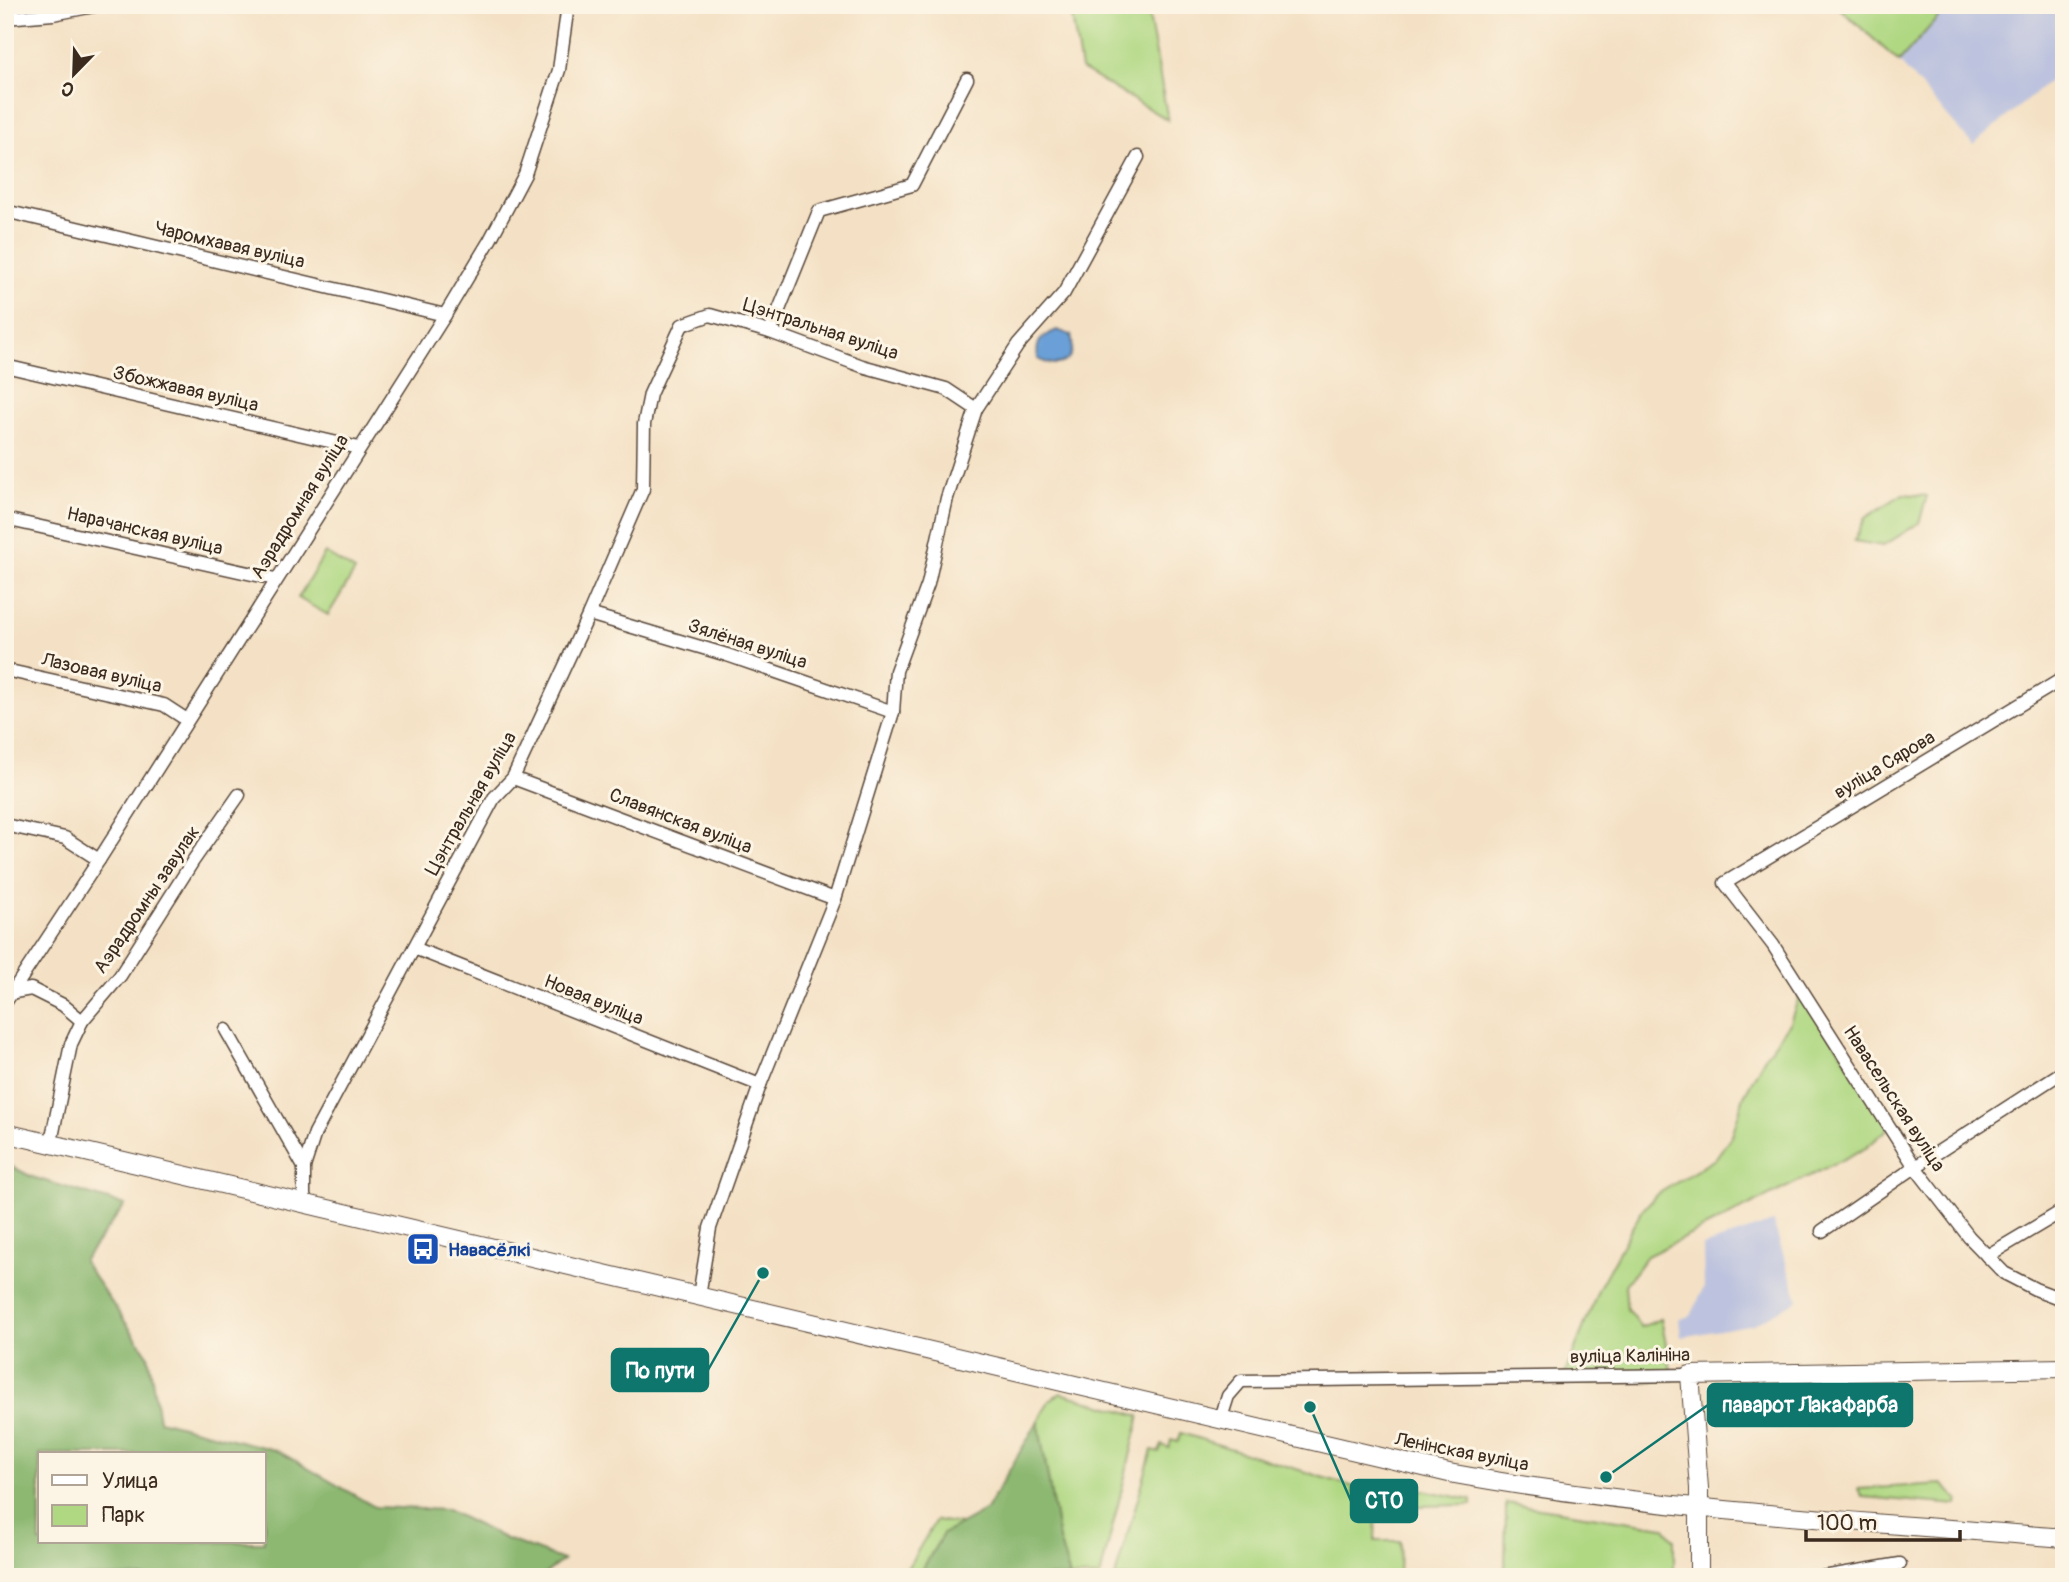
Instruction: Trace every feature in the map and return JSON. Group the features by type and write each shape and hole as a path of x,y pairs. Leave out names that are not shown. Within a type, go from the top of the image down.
{"main road":[{"path":"5,1133 699,1296"},
{"name":"Ленінская вуліца","path":"699,1296 1449,1473 1498,1482 1699,1508 2064,1538"},
{"name":"вуліца Калініна","path":"1690,1375 2064,1368"},
{"path":"1690,1375 1699,1508 1699,1577"}],"street":[{"path":"5,18 53,14 99,5"},
{"name":"Аэрадромная вуліца","path":"7,996 99,860 490,240 525,174 559,70 568,5"},
{"path":"770,332 819,211 912,185 967,79"},
{"path":"699,1296 710,1228 760,1085 835,899 892,712 896,671 928,584 947,498 976,408 1018,345 1064,293 1138,157"},
{"name":"Чаромхавая вуліца","path":"5,211 445,315"},
{"name":"Цэнтральная вуліца","path":"304,1202 304,1167 315,1133 494,798 513,778 643,489 644,424 650,394 681,325 710,315 770,332 862,366 946,389 976,408"},
{"name":"Збожжавая вуліца","path":"5,366 359,448"},
{"name":"Нарачанская вуліца","path":"5,519 275,579"},
{"name":"Зялёная вуліца","path":"589,614 727,655 892,712"},
{"name":"Лазовая вуліца","path":"5,670 164,705 187,720"},
{"name":"вуліца Сярова","path":"1725,883 2064,678"},
{"name":"Славянская вуліца","path":"513,778 835,899"},
{"name":"Аэрадромны завулак","path":"51,1142 71,1044 82,1021 120,976 193,861 240,796"},
{"path":"5,825 65,838 99,860"},
{"name":"Навасельская вуліца","path":"1725,883 1773,945 1915,1167 1969,1237 2004,1273 2064,1300"},
{"name":"Новая вуліца","path":"414,948 760,1085"},
{"path":"7,996 31,989 63,1005 82,1021"},
{"path":"226,1030 304,1167"},
{"path":"1822,1231 2064,1071"},
{"path":"1987,1256 2064,1210"},
{"name":"вуліца Калініна","path":"1221,1418 1228,1396 1241,1381 1690,1375"},
{"path":"1823,1577 1900,1563"}],"shaded area":[{"path":"1949,5 2064,5 2064,69 1973,145 1899,62"},
{"path":"1773,1222 1798,1300 1754,1324 1681,1337 1679,1319 1691,1316 1704,1287 1703,1246"}],"green space":[{"path":"1070,5 1147,5 1168,120 1081,69"},
{"path":"1836,5 1949,5 1899,62"},
{"path":"1903,494 1927,496 1919,523 1883,546 1854,541 1865,518"},
{"path":"325,553 355,571 328,615 298,598"},
{"path":"1801,991 1890,1127 1866,1148 1647,1256 1625,1285 1627,1309 1641,1327 1661,1319 1673,1380 1561,1384 1600,1286 1640,1213 1656,1195 1715,1159 1732,1135 1744,1096 1766,1055 1790,1022"},
{"path":"5,1163 32,1177 125,1205 83,1261 148,1355 159,1420 278,1451 375,1507 447,1510 506,1539 563,1560 541,1577 5,1577"},
{"path":"1061,1393 1140,1416 1100,1577 1070,1577 1059,1540 1038,1421 1050,1399"},
{"path":"1038,1421 1059,1540 1070,1577 918,1577 943,1534 986,1510"},
{"path":"1181,1433 1354,1487 1353,1493 1361,1494 1361,1504 1368,1504 1368,1511 1376,1511 1375,1541 1400,1541 1399,1577 1115,1577 1152,1450 1159,1452 1162,1445 1169,1448 1171,1440 1178,1442"},
{"path":"1942,1484 1958,1500 1957,1505 1862,1497 1858,1489"},
{"path":"1423,1490 1472,1500 1472,1505 1417,1506 1416,1497"},
{"path":"1506,1503 1664,1527 1674,1540 1674,1577 1507,1573 1505,1577"},
{"path":"936,1520 961,1524 943,1534 918,1577 902,1577"}],"water":[{"path":"1057,330 1071,335 1072,351 1069,357 1054,364 1038,359 1037,348 1040,340"}],"place":[{"name":"Навасёлкі","path":"423,1249"},
{"name":"По пути","path":"763,1273"},
{"name":"СТО","path":"1310,1407"},
{"name":"паварот Лакафарба","path":"1606,1477"}]}
